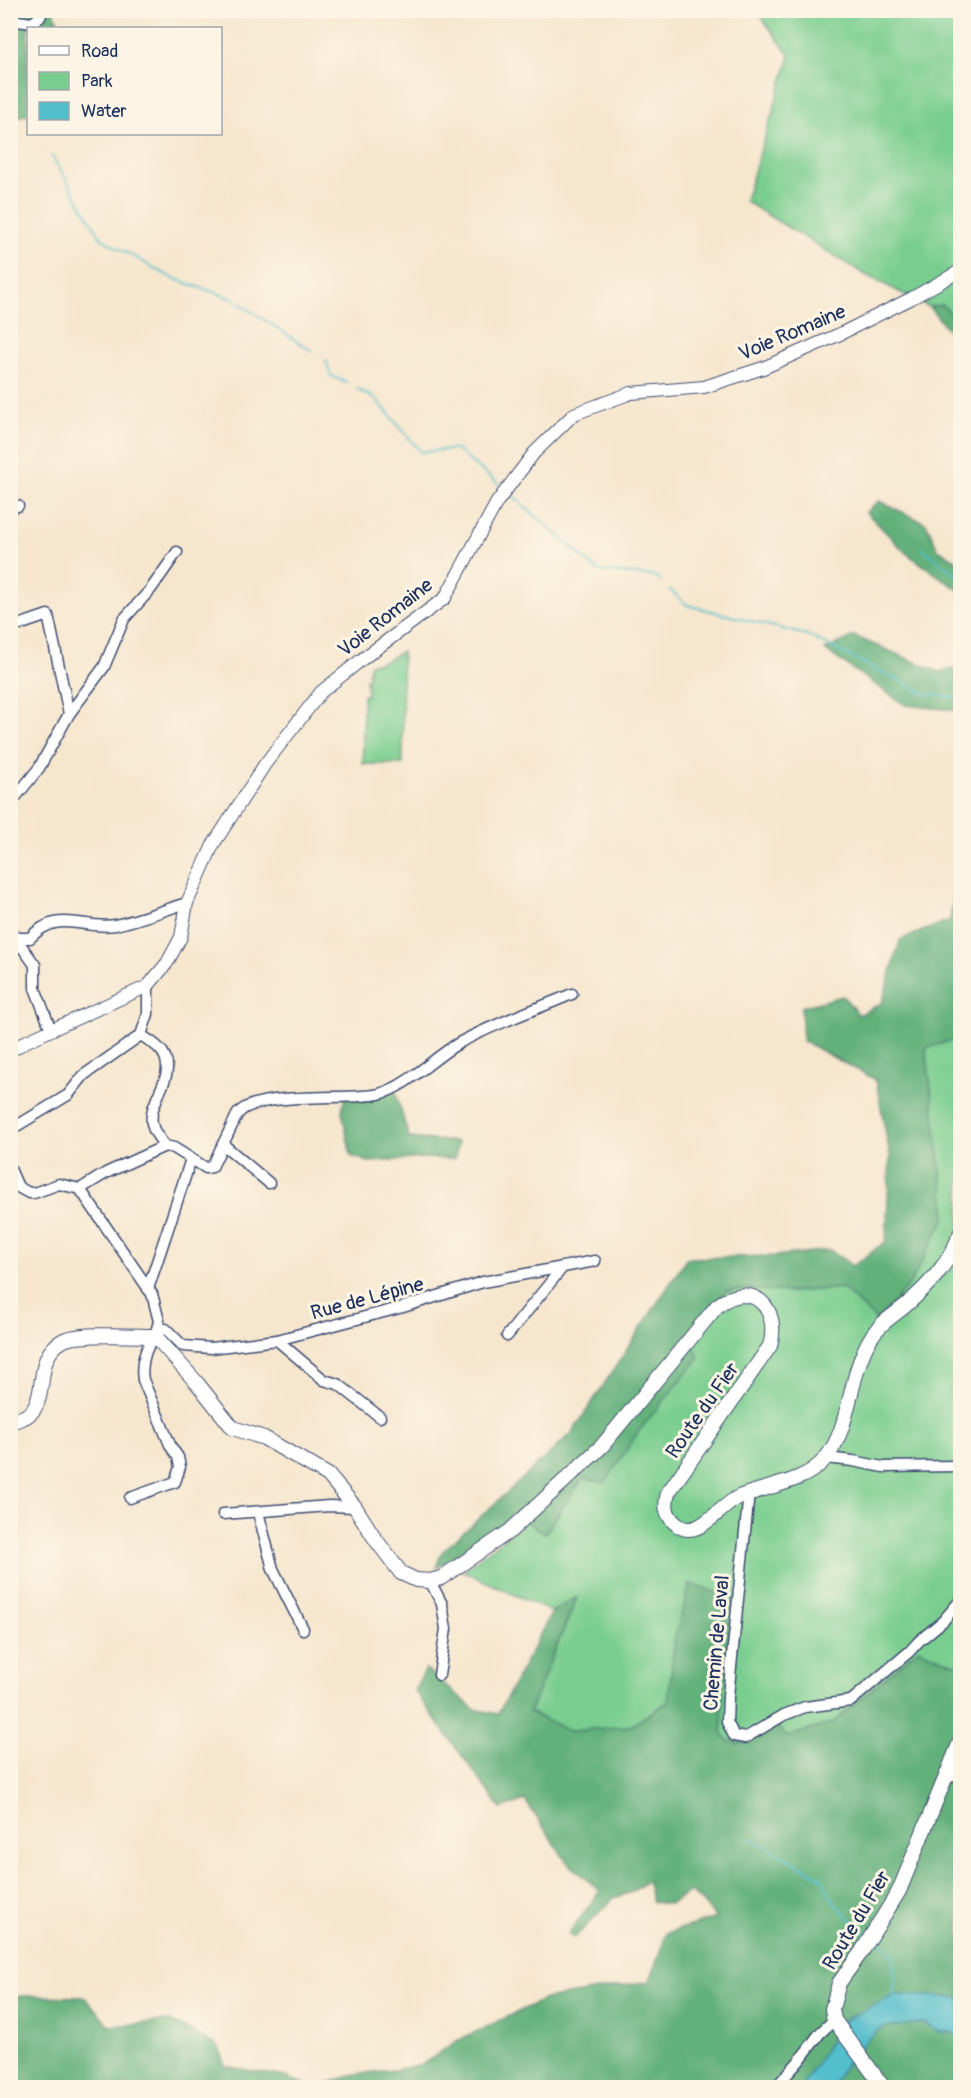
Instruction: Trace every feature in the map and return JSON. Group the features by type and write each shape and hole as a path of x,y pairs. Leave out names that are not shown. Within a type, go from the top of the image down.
{"main road":[{"name":"Route du Fier","path":"430,1581 441,1578 510,1531 602,1446 717,1306 726,1299 738,1295 760,1300 767,1307 774,1326 770,1346 668,1492 667,1510 671,1519 678,1526 692,1529 708,1521 731,1500 809,1472 826,1458 839,1435 861,1358 873,1335 883,1323 926,1287 938,1273 960,1234"},
{"path":"10,1422 24,1418 34,1410 39,1397 44,1365 52,1351 63,1340 90,1335 155,1336 197,1383 232,1428 264,1438 328,1475 355,1507 401,1573 416,1580 430,1581"},
{"name":"Route du Fier","path":"834,2020 832,2009 839,1983 899,1891 960,1742"},
{"path":"834,2020 884,2088"}],"street":[{"path":"10,20 32,23 40,17 43,10"},
{"name":"Voie Romaine","path":"10,1051 148,986 167,963 181,937 187,903 213,845 265,764 321,692 445,598 497,502 534,453 574,414 631,393 704,387 763,368 840,334 960,271"},
{"path":"10,804 39,768 69,714 104,667 124,619 151,589 177,552"},
{"path":"10,628 48,615 69,714"},
{"path":"12,937 30,938 39,928 63,921 115,924 187,903"},
{"path":"12,937 35,965 35,988 51,1030"},
{"path":"10,1130 68,1095 84,1075 141,1035 148,1014 148,986"},
{"path":"80,1189 106,1173 165,1146 170,1146 206,1168 212,1167 237,1115 244,1107 284,1099 379,1094 422,1069 459,1043 572,994"},
{"path":"141,1035 163,1051 167,1062 166,1076 152,1114 154,1130 165,1146"},
{"path":"224,1145 269,1183"},
{"path":"148,1289 191,1159"},
{"path":"10,1169 18,1187 29,1193 59,1184 80,1189 152,1294 159,1321 155,1336 142,1358 141,1368 143,1380 171,1447 178,1457 180,1467 175,1482 130,1498"},
{"name":"Rue de Lépine","path":"155,1336 159,1331 166,1329 183,1346 211,1348 278,1340 403,1307 483,1282 595,1261"},
{"path":"507,1335 562,1268"},
{"path":"278,1340 324,1380 338,1384 380,1417"},
{"path":"826,1458 883,1467 957,1466"},
{"name":"Chemin de Laval","path":"748,1493 728,1696 727,1722 734,1736 745,1738 784,1715 805,1707 851,1701 943,1621 960,1600"},
{"path":"223,1514 329,1506 355,1507"},
{"path":"258,1512 273,1569 303,1629"},
{"path":"430,1581 442,1604 446,1629 439,1675"},
{"path":"944,1781 956,1772 960,1765"},
{"path":"775,2088 820,2032 834,2020"}],"green space":[{"path":"11,11 54,11 60,27 27,27 27,115 11,117"},
{"path":"757,11 960,11 960,324 943,305 929,307 864,274 745,201 790,56"},
{"path":"943,305 960,324 960,344 929,307"},
{"path":"879,501 926,523 938,549 960,563 960,591 906,553 866,512"},
{"path":"854,636 939,672 960,668 960,714 954,710 905,705 825,650"},
{"path":"402,651 403,764 363,764 363,695 367,695 366,679 370,664 386,661"},
{"path":"960,851 960,1038 926,1048 946,1216 910,1284 877,1321 842,1288 791,1292 751,1289 726,1291 689,1333 699,1358 638,1432 605,1483 583,1478 545,1533 518,1516 436,1568 441,1553 572,1433 687,1258 776,1256 830,1250 853,1266 886,1241 890,1156 876,1080 803,1041 801,1007 843,996 859,1015 882,1003 900,940 950,920"},
{"path":"960,1038 960,1666 918,1649 833,1723 787,1737 776,1725 738,1744 728,1741 722,1732 723,1685 675,1637 668,1702 631,1726 569,1731 529,1712 577,1598 552,1612 463,1571 526,1521 545,1533 583,1478 605,1482 638,1432 689,1333 726,1291 751,1289 791,1292 842,1288 877,1320 946,1216 926,1048"},
{"path":"394,1087 409,1138 458,1142 455,1159 426,1158 369,1162 351,1156 342,1111 345,1096"},
{"path":"690,1584 733,1598 723,1685 722,1732 728,1741 737,1744 776,1725 787,1737 833,1723 918,1649 960,1666 960,2087 314,2088 355,2074 395,2070 423,2064 457,2041 545,1999 650,1981 666,1933 716,1918 691,1892 669,1904 653,1902 647,1881 632,1892 614,1898 574,1938 568,1934 600,1891 567,1862 525,1800 501,1809 414,1690 426,1669 474,1709 498,1714 552,1612 577,1597 529,1712 569,1731 631,1726 668,1702 675,1637"},
{"path":"11,1997 85,1997 110,2026 170,2021 218,2046 225,2066 286,2077 311,2087 11,2087"}],"water":[{"path":"895,1995 960,1997 960,2036 951,2032 939,2032 924,2023 885,2027 875,2032 862,2045 842,2069 833,2087 801,2088 844,2020"}],"waterway":[{"path":"52,156 102,239 172,278 231,298 312,351"},
{"path":"326,360 331,376 347,383"},
{"path":"357,389 377,400 421,452 455,449 500,485"},
{"path":"512,495 598,571 655,576 661,581"},
{"path":"922,548 960,578"},
{"path":"670,590 687,605 807,635 926,694 960,698"},
{"path":"750,1838 821,1877 834,1902 864,1933"},
{"path":"878,1941 885,1946 893,1958 894,1996"}]}
